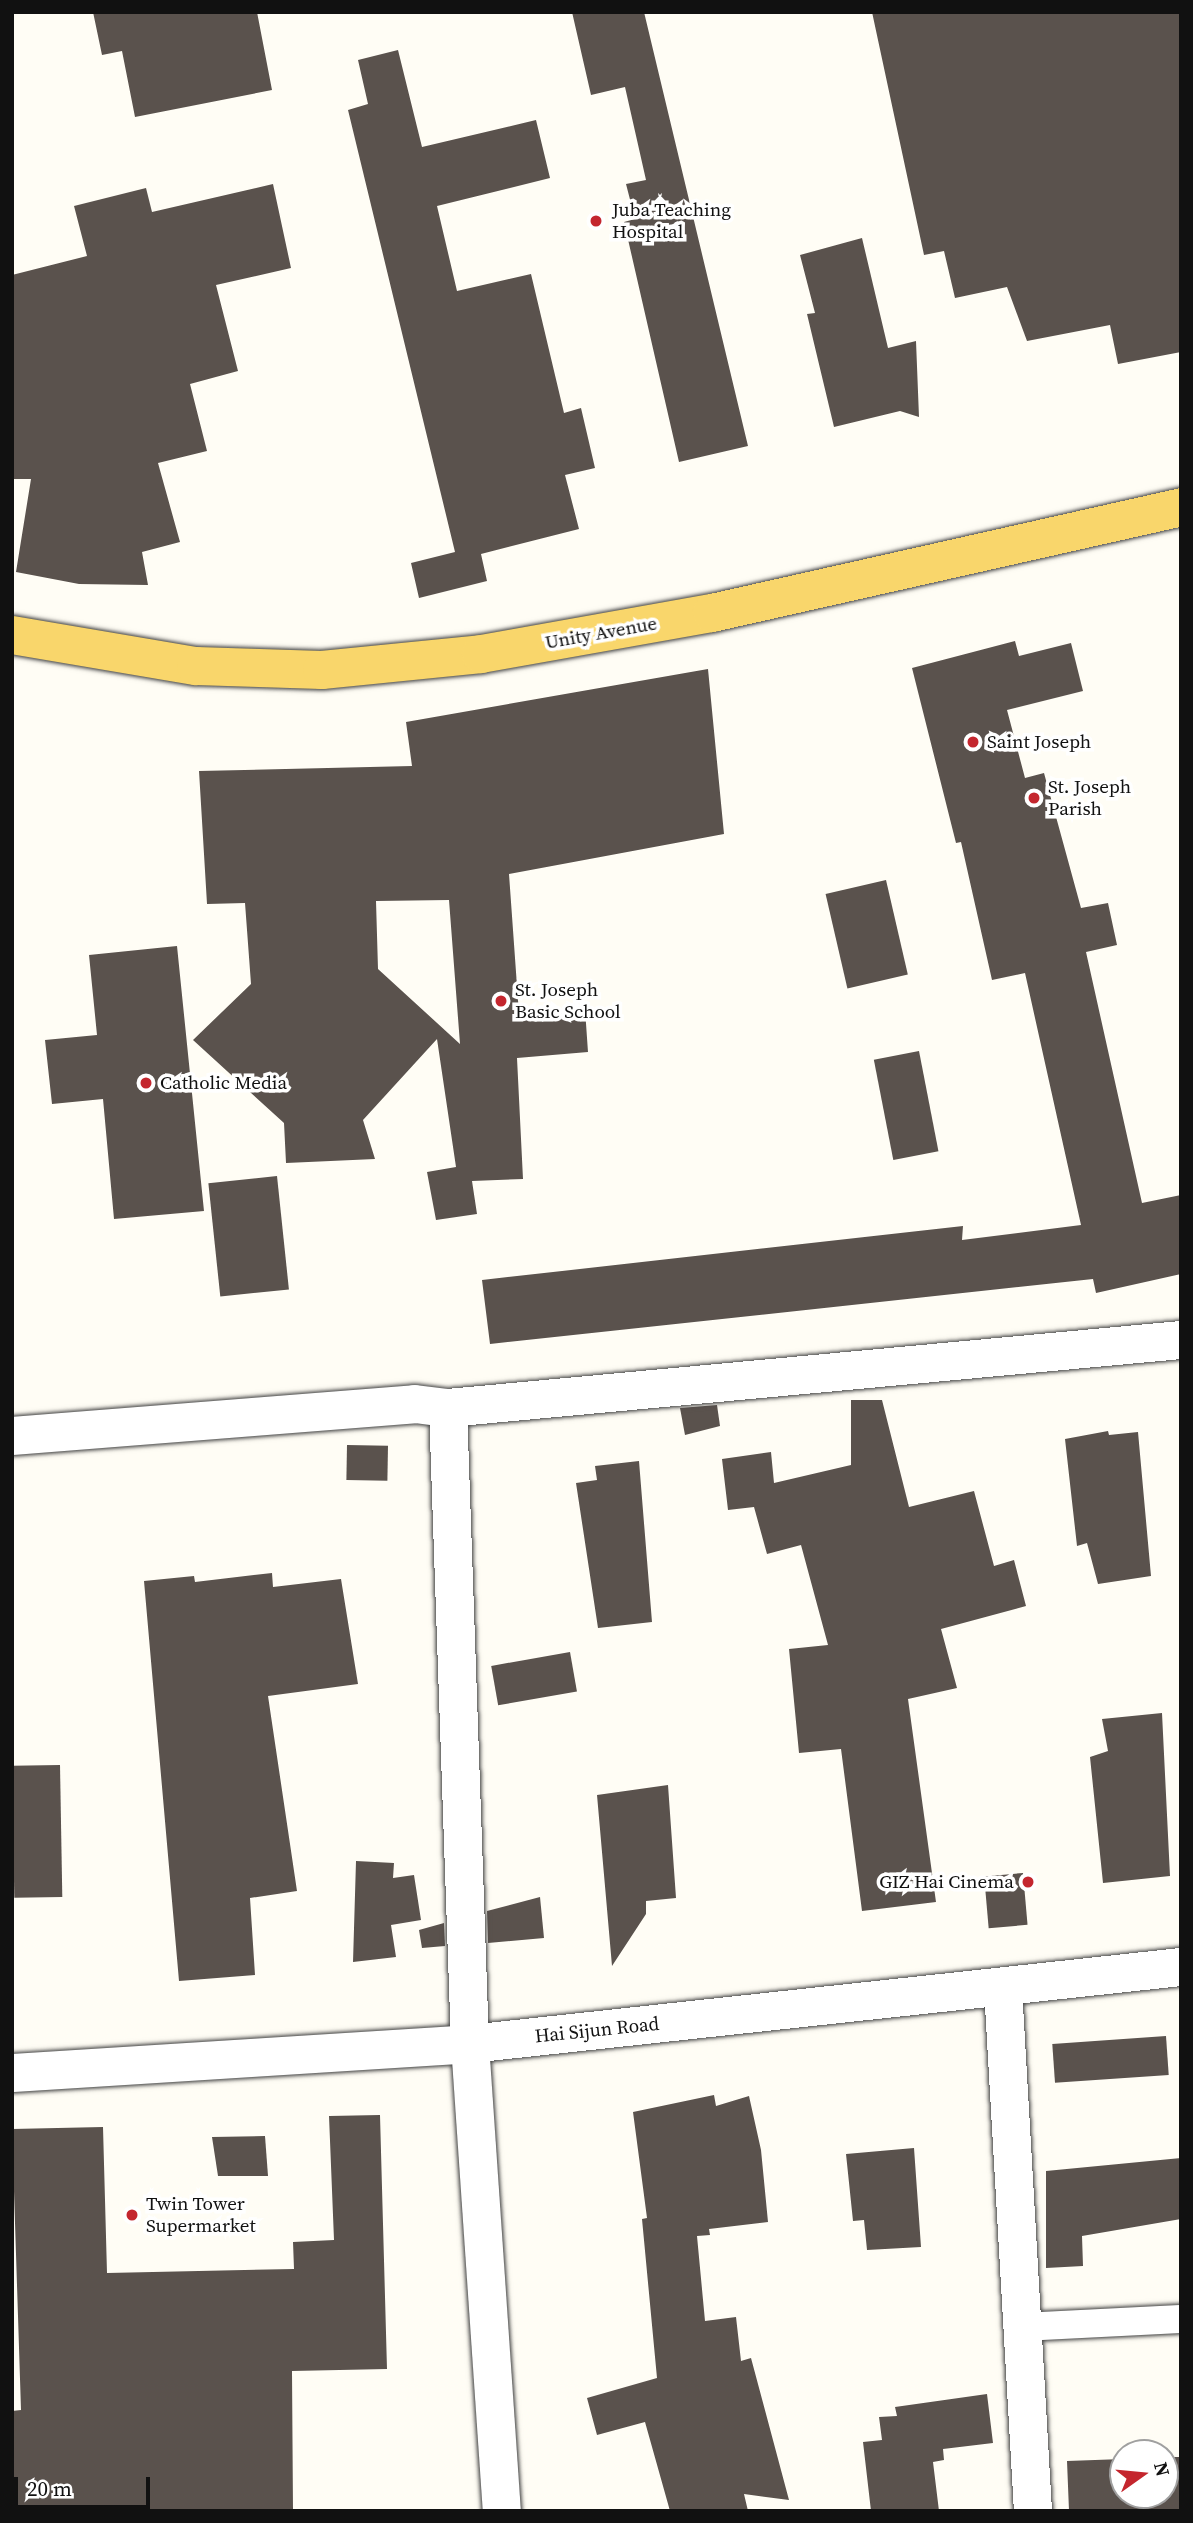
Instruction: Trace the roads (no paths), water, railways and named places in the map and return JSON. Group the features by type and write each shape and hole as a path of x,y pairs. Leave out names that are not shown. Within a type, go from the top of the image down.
{"main road":[{"name":"Unity Avenue","path":"12,635 196,666 323,670 481,653 712,614 1181,507"}],"street":[{"path":"12,1436 415,1404 448,1408 1181,1340"},
{"path":"448,1408 470,2044 502,2511"},
{"name":"Hai Sijun Road","path":"12,2073 470,2044 1181,1967"},
{"path":"1003,1987 1033,2511"}],"lane":[{"path":"1021,2327 1181,2319"}],"place":[{"name":"Juba Teaching Hospital","path":"596,221"},
{"name":"Saint Joseph","path":"973,742"},
{"name":"St. Joseph Parish","path":"1034,798"},
{"name":"St. Joseph Basic School","path":"501,1001"},
{"name":"Catholic Media","path":"146,1083"},
{"name":"GIZ Hai Cinema","path":"1028,1882"},
{"name":"Twin Tower Supermarket","path":"132,2215"}]}
